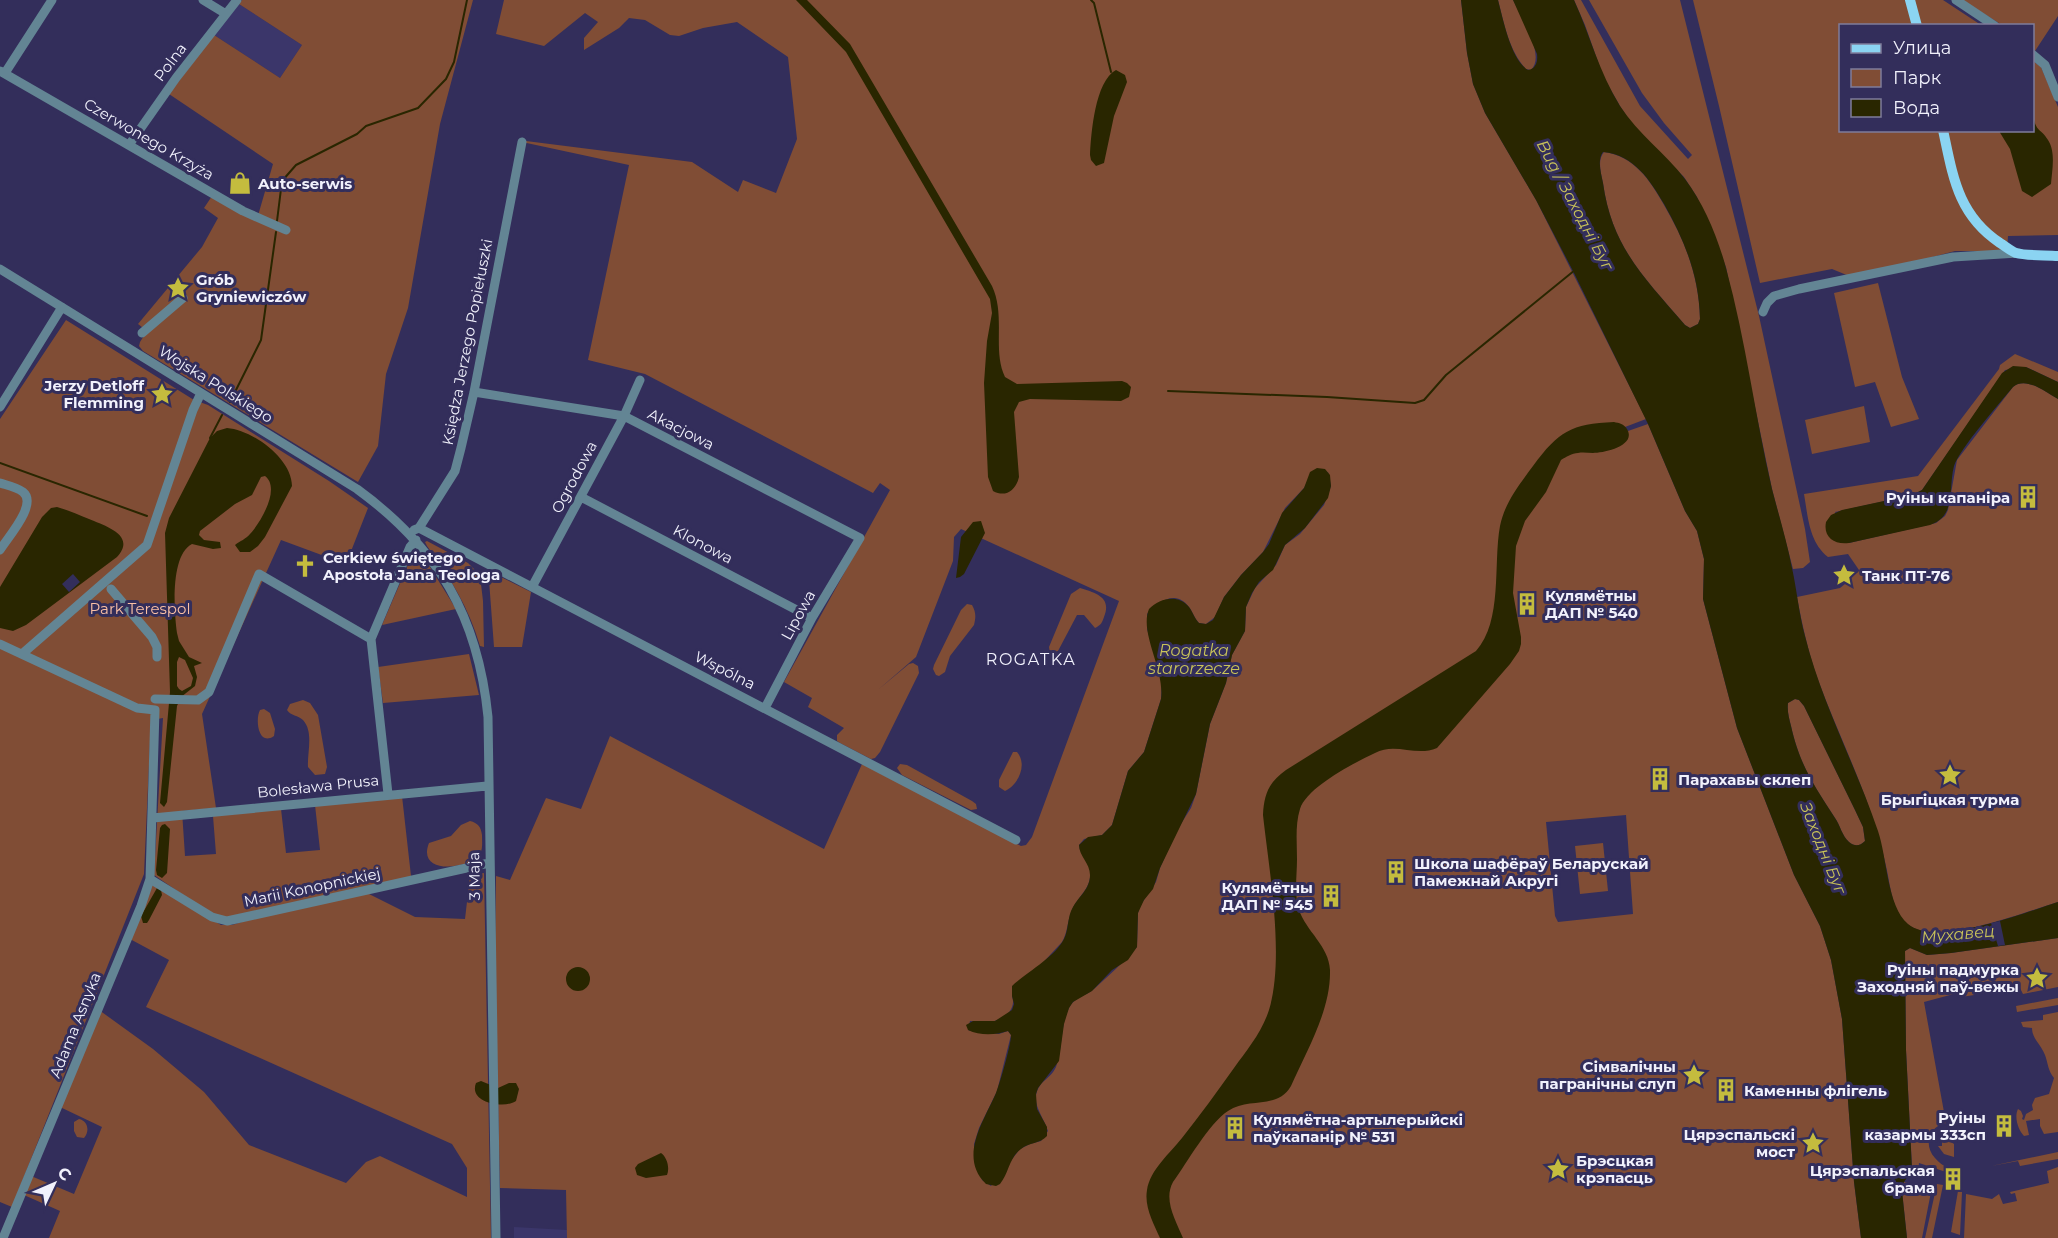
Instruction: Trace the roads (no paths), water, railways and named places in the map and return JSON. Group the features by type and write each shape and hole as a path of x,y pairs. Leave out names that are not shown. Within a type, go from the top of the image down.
{"main road":[{"path":"1910,0 1916,24"},
{"path":"1943,132 1960,199 1985,233 2016,253 2058,256"}],"street":[{"path":"2,72 52,0"},
{"path":"203,0 226,14"},
{"name":"Polna","path":"129,145 176,78 237,0"},
{"path":"1956,0 1992,24"},
{"path":"2034,56 2045,65 2058,97"},
{"name":"Czerwonego Krzyża","path":"2,72 243,211 286,230"},
{"name":"Księdza Jerzego Popiełuszki","path":"388,794 371,639 415,534 455,471 474,392 522,142"},
{"path":"1763,312 1767,303 1774,296 1799,289 1953,257 2023,253"},
{"name":"Wojska Polskiego","path":"1,271 357,489 415,534"},
{"path":"142,333 183,298"},
{"path":"0,407 62,307"},
{"name":"Ogrodowa","path":"532,588 624,416 640,380"},
{"name":"Akacjowa","path":"474,392 624,416 860,538"},
{"path":"0,644 22,654 147,545 193,410 201,393"},
{"path":"0,483 23,492 28,500 27,508 0,550"},
{"name":"Klonowa","path":"580,497 812,618"},
{"name":"Wspólna","path":"415,534 532,588 1016,840"},
{"name":"3 Maja","path":"415,534 441,573 466,620 476,650 487,706 496,1238"},
{"name":"Lipowa","path":"765,708 812,618 860,538"},
{"path":"155,699 198,700 209,692 259,574 371,639"},
{"path":"111,589 152,637 157,647 157,657"},
{"name":"Adama Asnyka","path":"3,1238 141,906 150,879 153,818 155,710 137,708 22,654"},
{"name":"Bolesława Prusa","path":"153,818 488,786"},
{"name":"Marii Konopnickiej","path":"150,879 212,917 227,921 489,863"}],"water":[{"path":"796,0 807,0 850,44 992,286 998,309 999,356 1005,377 1017,384 1122,381 1131,387 1129,397 1121,401 1030,399 1019,402 1014,412 1019,477 1016,486 1010,492 1002,494 993,491 988,477 984,383 992,313 990,299 846,52"},
{"path":"1461,0 1498,0 1512,48 1522,65 1528,70 1536,64 1537,54 1513,0 1574,0 1600,67 1620,106 1635,126 1685,179 1704,210 1719,245 1733,295 1766,462 1790,558 1805,636 1820,686 1878,831 1888,880 1901,916 1908,924 1921,930 1939,932 1982,926 2058,902 2058,938 1951,953 1927,955 1910,948 1905,951 1906,1050 1912,1170 1904,1182 1902,1191 1907,1238 1861,1238 1854,1182 1842,1019 1831,960 1820,926 1794,875 1737,728 1703,599 1704,559 1697,531 1685,511 1648,424 1573,271 1536,200 1485,113 1473,84","holes":["1603,152 1614,154 1632,163 1647,178 1664,204 1684,245 1694,273 1699,303 1698,324 1690,328 1685,325 1644,277 1622,244 1607,206 1600,167","1795,699 1804,706 1863,827 1865,841 1859,845 1851,844 1847,840 1803,764 1788,712 1788,703"]},
{"path":"1116,70 1125,75 1127,82 1114,116 1104,163 1096,166 1090,155 1096,109 1103,85"},
{"path":"2034,121 2052,150 2051,184 2032,197 2022,191 2010,149 2000,132 2034,132"},
{"path":"2013,366 2026,367 2058,382 2058,399 2030,384 2018,384 2013,387 1980,426 1958,458 1952,474 1948,508 1939,521 1849,543 1839,543 1828,536 1826,522 1831,515 1842,510 1912,495 1922,490 2002,373"},
{"path":"1614,422 1627,429 1629,435 1624,444 1598,453 1576,453 1561,460 1546,492 1525,521 1516,546 1513,593 1521,644 1510,664 1437,748 1421,751 1390,749 1375,753 1332,776 1304,801 1298,815 1297,828 1297,898 1302,918 1322,946 1329,961 1327,1000 1311,1044 1291,1086 1285,1093 1270,1101 1236,1107 1213,1124 1170,1189 1170,1203 1183,1238 1160,1238 1150,1215 1146,1196 1152,1176 1249,1048 1269,1010 1274,989 1276,940 1263,815 1268,789 1286,770 1476,651 1484,639 1494,608 1500,526 1513,494 1542,454 1559,437 1587,425"},
{"path":"227,428 237,430 259,440 286,466 292,486 265,537 250,552 240,552 235,545 254,529 268,505 271,488 265,476 261,477 252,495 235,504 200,531 199,535 204,540 220,542 221,548 213,549 192,544 185,550 180,560 175,585 177,633 189,657 202,663 194,666 197,677 195,686 181,697 177,706 167,802 164,807 160,803 170,692 165,533 169,518 210,438 217,431","holes":["179,657 185,660 193,678 191,686 182,691 177,686 177,662"]},
{"name":"Rogatka starorzecze","path":"1317,468 1325,469 1330,475 1331,486 1328,498 1305,528 1285,545 1273,570 1259,582 1246,607 1245,631 1232,655 1226,683 1210,724 1196,794 1160,868 1153,889 1144,900 1138,913 1137,947 1128,960 1112,970 1092,991 1073,1002 1069,1008 1064,1024 1059,1061 1036,1094 1037,1109 1047,1127 1047,1136 1017,1153 1000,1184 996,1186 986,1184 974,1162 976,1139 996,1093 1011,1035 1008,1031 993,1034 978,1033 968,1030 966,1025 973,1021 995,1021 1012,1010 1014,1004 1012,986 1048,958 1060,946 1066,935 1071,911 1090,880 1090,871 1079,845 1088,837 1102,835 1112,825 1128,771 1144,752 1161,699 1159,676 1147,629 1149,609 1164,600 1180,600 1189,607 1199,623 1206,624 1213,620 1224,597 1269,544 1282,513 1304,488 1310,472"},
{"path":"57,507 110,528 121,537 122,549 117,557 26,625 13,631 0,628 0,587 42,517 51,508"},
{"path":"981,521 985,533 964,574 956,578 961,537 973,522"},
{"path":"165,824 170,829 167,873 162,878 157,875 156,870 160,828"},
{"path":"157,888 161,890 162,895 147,923 143,923 141,916"},
{"path":"578,967 583,968 589,974 589,984 583,990 578,991 573,990 567,984 566,979 567,974 573,968"},
{"path":"481,1081 498,1088 509,1083 516,1083 519,1089 516,1101 496,1104 482,1100 475,1090 476,1083"},
{"path":"661,1153 667,1163 667,1175 646,1178 637,1175 635,1168 638,1164"}],"waterway":[{"path":"277,221 282,181 296,165 357,134 366,126 418,108 446,79 454,62 467,0"},
{"path":"1091,0 1094,3 1111,72"},
{"path":"230,402 261,340 276,232"},
{"path":"1168,391 1415,403 1424,400 1446,375 1575,270"},
{"path":"210,438 222,415"},
{"path":"0,463 147,516"}],"place":[{"name":"Auto-serwis","path":"240,183"},
{"name":"Grób Gryniewiczów","path":"178,288"},
{"name":"Jerzy Detloff Flemming","path":"162,394"},
{"name":"Руіны капаніра","path":"2028,497"},
{"name":"Cerkiew świętego Apostoła Jana Teologa","path":"305,566"},
{"name":"Танк ПТ-76","path":"1844,575"},
{"name":"Кулямётны ДАП № 540","path":"1527,604"},
{"name":"Брыгіцкая турма","path":"1950,775"},
{"name":"Парахавы склеп","path":"1660,779"},
{"name":"Школа шафёраў Беларускай Памежнай Акругі","path":"1396,872"},
{"name":"Кулямётны ДАП № 545","path":"1331,896"},
{"name":"Руіны падмурка Заходняй паў-вежы","path":"2037,978"},
{"name":"Сімвалічны пагранічны слуп","path":"1694,1075"},
{"name":"Каменны флігель","path":"1726,1090"},
{"name":"Руіны казармы 333сп","path":"2004,1126"},
{"name":"Кулямётна-артылерыйскі паўкапанір № 531","path":"1235,1128"},
{"name":"Цярэспальскі мост","path":"1813,1143"},
{"name":"Брэсцкая крэпасць","path":"1558,1169"},
{"name":"Цярэспальская брама","path":"1953,1179"}],"district":[{"name":"ROGATKA","path":"1031,659"}],"water label":[{"name":"Bug / Заходні Буг","path":"1575,205"},
{"name":"Заходні Буг","path":"1823,848"},
{"name":"Мухавец","path":"1958,934"}],"park label":[{"name":"Park Terespol","path":"140,608"}]}
